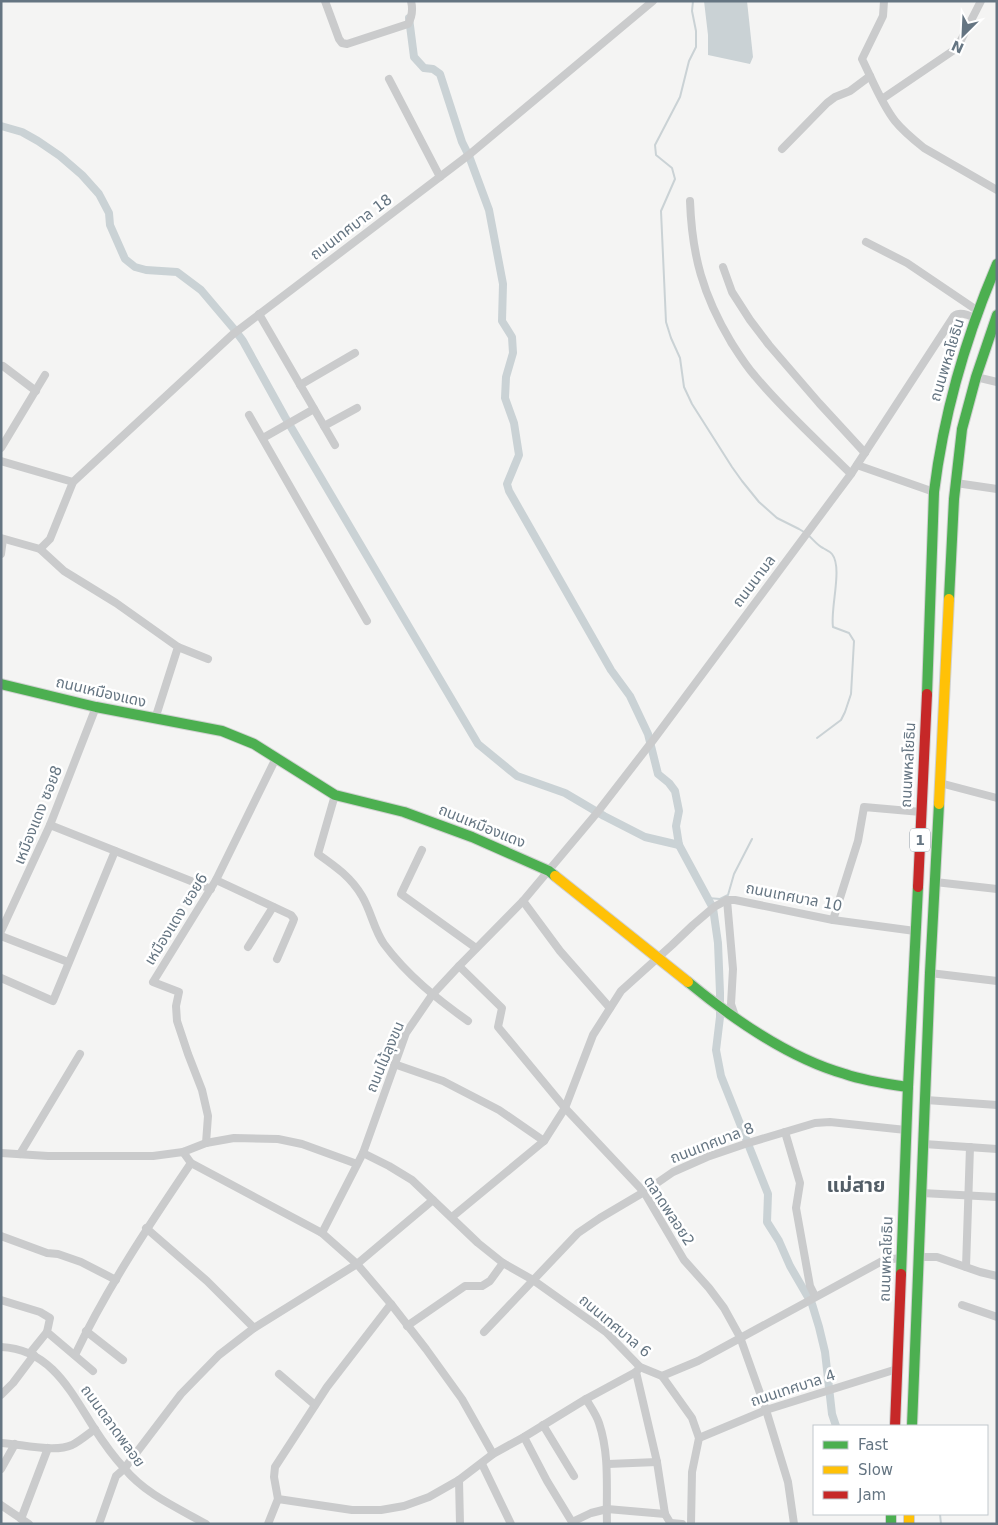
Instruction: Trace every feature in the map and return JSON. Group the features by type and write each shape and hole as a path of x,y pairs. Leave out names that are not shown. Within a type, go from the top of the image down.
{"main road":[{"name":"ถนนพหลโยธิน","path":"895,1425 934,492 938,455 950,395 976,314 997,264"},
{"name":"1","path":"912,1425 930,973 956,483 962,429 976,377 997,315"},
{"name":"ถนนเหมืองแดง","path":"1,684 96,707 222,732 254,744 335,795 404,812 472,837 549,870 716,1005 781,1047 843,1074 874,1082 908,1087"},
{"path":"923,781 940,783"},
{"path":"921,812 938,814"},
{"path":"898,1352 914,1353"}],"street":[{"path":"325,1 339,39 342,43 347,44 408,24 411,19 411,1"},
{"name":"ถนนเทศบาล 18","path":"73,482 232,334 477,149 653,1"},
{"path":"884,1 883,16 862,59 895,121 918,144 997,190"},
{"path":"882,99 957,48 981,1"},
{"path":"782,150 827,103 835,97 850,91 870,76"},
{"path":"390,79 440,177"},
{"path":"690,201 691,230 697,262 710,303 722,326 754,376 851,474"},
{"path":"866,242 879,247 906,263 976,314"},
{"path":"723,267 732,292 755,326 819,403 865,453"},
{"name":"ถนนนามล","path":"549,870 598,812 654,739 851,474 954,316 960,313 976,314"},
{"path":"259,314 334,445"},
{"path":"300,385 355,353"},
{"path":"3,366 36,391"},
{"path":"1,448 45,375"},
{"path":"976,377 997,382"},
{"path":"324,426 357,408"},
{"path":"262,438 314,409"},
{"path":"250,415 367,621"},
{"path":"1,461 73,482 50,539 40,549"},
{"path":"857,465 934,492"},
{"path":"956,483 997,489"},
{"path":"1,554 2,539 40,549 64,571 116,603 178,647 208,659"},
{"path":"155,719 178,647"},
{"name":"เหมืองแดง ซอย8","path":"1,932 50,825 96,707"},
{"name":"เหมืองแดง ซอย6","path":"206,1143 208,1116 202,1090 177,1020 176,1006 179,992 153,982 216,880 276,758"},
{"path":"940,783 997,798"},
{"path":"335,795 318,854 346,875 362,896 383,943 405,969 432,995 468,1021"},
{"path":"833,920 858,841 864,807 921,812"},
{"path":"50,825 211,889"},
{"path":"422,850 401,894 476,948"},
{"path":"1,978 53,1000 115,851"},
{"name":"ถนนไม้ลุงขน","path":"322,1233 363,1153 406,1033 432,995 523,901 549,870"},
{"path":"216,880 292,915 294,918 277,959"},
{"path":"935,882 997,889"},
{"name":"ถนนเทศบาล 10","path":"721,904 735,900 833,920 915,930"},
{"path":"523,901 560,950 610,1008"},
{"path":"452,1217 544,1141 566,1108 593,1035 621,991 721,904 733,969 731,1004 734,1017"},
{"path":"248,947 273,906"},
{"path":"1,936 68,962"},
{"name":"ตลาดพลอย2","path":"459,966 502,1008 498,1027 566,1108 644,1192 684,1260 724,1308 740,1337 766,1410 788,1482 794,1524"},
{"path":"930,973 997,981"},
{"path":"20,1154 80,1054"},
{"path":"394,1064 443,1081 499,1110 544,1141"},
{"path":"926,1100 997,1105"},
{"name":"ถนนเทศบาล 8","path":"484,1332 578,1233 673,1172 707,1157 815,1123 830,1122 906,1130"},
{"path":"785,1132 800,1183 796,1208 810,1286 815,1296"},
{"path":"1,1153 48,1156 153,1156 183,1152 206,1143 234,1138 278,1139 302,1144 357,1164"},
{"path":"924,1144 997,1149"},
{"path":"966,1268 970,1147"},
{"path":"183,1152 191,1163 322,1233 357,1264 391,1304 462,1399 493,1454"},
{"name":"ถนนเทศบาล 6","path":"363,1153 390,1166 412,1180 478,1243 606,1332 638,1369 662,1376"},
{"path":"75,1355 86,1331 146,1228 191,1163"},
{"path":"922,1193 997,1197"},
{"path":"99,1524 116,1476 124,1469 181,1394 219,1355 254,1328 357,1264 433,1200"},
{"path":"146,1228 207,1281 254,1328"},
{"path":"1,1236 47,1253 58,1254 80,1262 116,1280"},
{"path":"919,1257 937,1257 966,1268 997,1276"},
{"path":"691,1524 692,1472 699,1438 692,1418 662,1376 698,1361 884,1260 901,1258"},
{"path":"407,1326 465,1286 482,1286 490,1281 503,1262"},
{"path":"1,1300 40,1312 50,1318 47,1332 13,1383 1,1395"},
{"path":"268,1524 278,1499 274,1478 275,1467 316,1405 391,1304"},
{"path":"962,1305 997,1317"},
{"path":"86,1331 123,1360"},
{"path":"47,1332 93,1371"},
{"name":"ถนนตลาดพลอย","path":"1,1347 32,1354 55,1370 124,1469 145,1488 206,1524"},
{"path":"278,1499 352,1510 381,1510 404,1506 429,1497 459,1480 493,1454 638,1369 657,1462 665,1514 671,1523 682,1524"},
{"name":"ถนนเทศบาล 4","path":"699,1438 766,1410 897,1369"},
{"path":"279,1374 316,1405"},
{"path":"586,1399 598,1421 608,1464 607,1524"},
{"path":"542,1425 574,1476"},
{"path":"1,1443 48,1448 63,1447 73,1444 95,1429"},
{"path":"524,1437 570,1523 590,1513 607,1509 665,1514"},
{"path":"1,1469 15,1444"},
{"path":"21,1519 48,1448"},
{"path":"608,1464 657,1462"},
{"path":"482,1464 511,1524"},
{"path":"459,1480 460,1524"},
{"path":"1,1505 29,1524"}],"shaded area":[{"path":"704,1 747,1 753,57 750,64 708,55"}],"waterway":[{"path":"693,1 692,11 696,31 696,47 689,61 680,97 655,145 656,155 672,168 675,179 661,211 666,322 680,358 684,387 692,404 732,467 759,502 777,518 804,532"},
{"path":"409,18 414,57 424,68 433,69 440,74 462,142 489,210 503,284 502,321 512,337 513,353 506,377 505,398 514,423 519,455 507,484 509,491 611,670 630,696 648,734 658,774 675,791 679,811 676,826 679,845 713,908 718,943 720,993 720,1017 716,1050 721,1076 768,1194 767,1222 812,1304 825,1352 832,1414 836,1425"},
{"path":"1,126 22,132 38,141 60,156 82,175 99,194 109,213 110,225 125,259 135,267 146,270 177,272 201,290 234,329 243,341 285,417 478,744 517,776 565,793 645,837 679,845"},
{"path":"808,535 831,553 835,560 836,578 833,627 849,633 854,641 851,694 845,712 841,720 817,738"},
{"path":"708,898 720,899 728,895 734,874 752,839"},
{"path":"940,1515 941,1524"}],"traffic: fast":[{"path":"927,694 934,492 938,462 957,376 975,320 997,264"},
{"path":"949,599 954,499 962,429 976,377 997,315"},
{"path":"1,684 96,707 222,731 254,744 335,795 404,812 472,837 549,871 555,876"},
{"path":"912,1425 930,973 939,804"},
{"path":"901,1274 918,887"},
{"path":"688,982 742,1023 782,1048 824,1067 853,1076 908,1087"},
{"path":"891,1515 891,1524"}],"traffic: slow":[{"path":"939,804 949,599"},
{"path":"555,876 688,982"},
{"path":"909,1515 909,1524"}],"traffic: jam":[{"path":"918,887 927,694"},
{"path":"895,1425 901,1274"}],"district":[{"name":"แม่สาย","path":"856,1185"}]}
